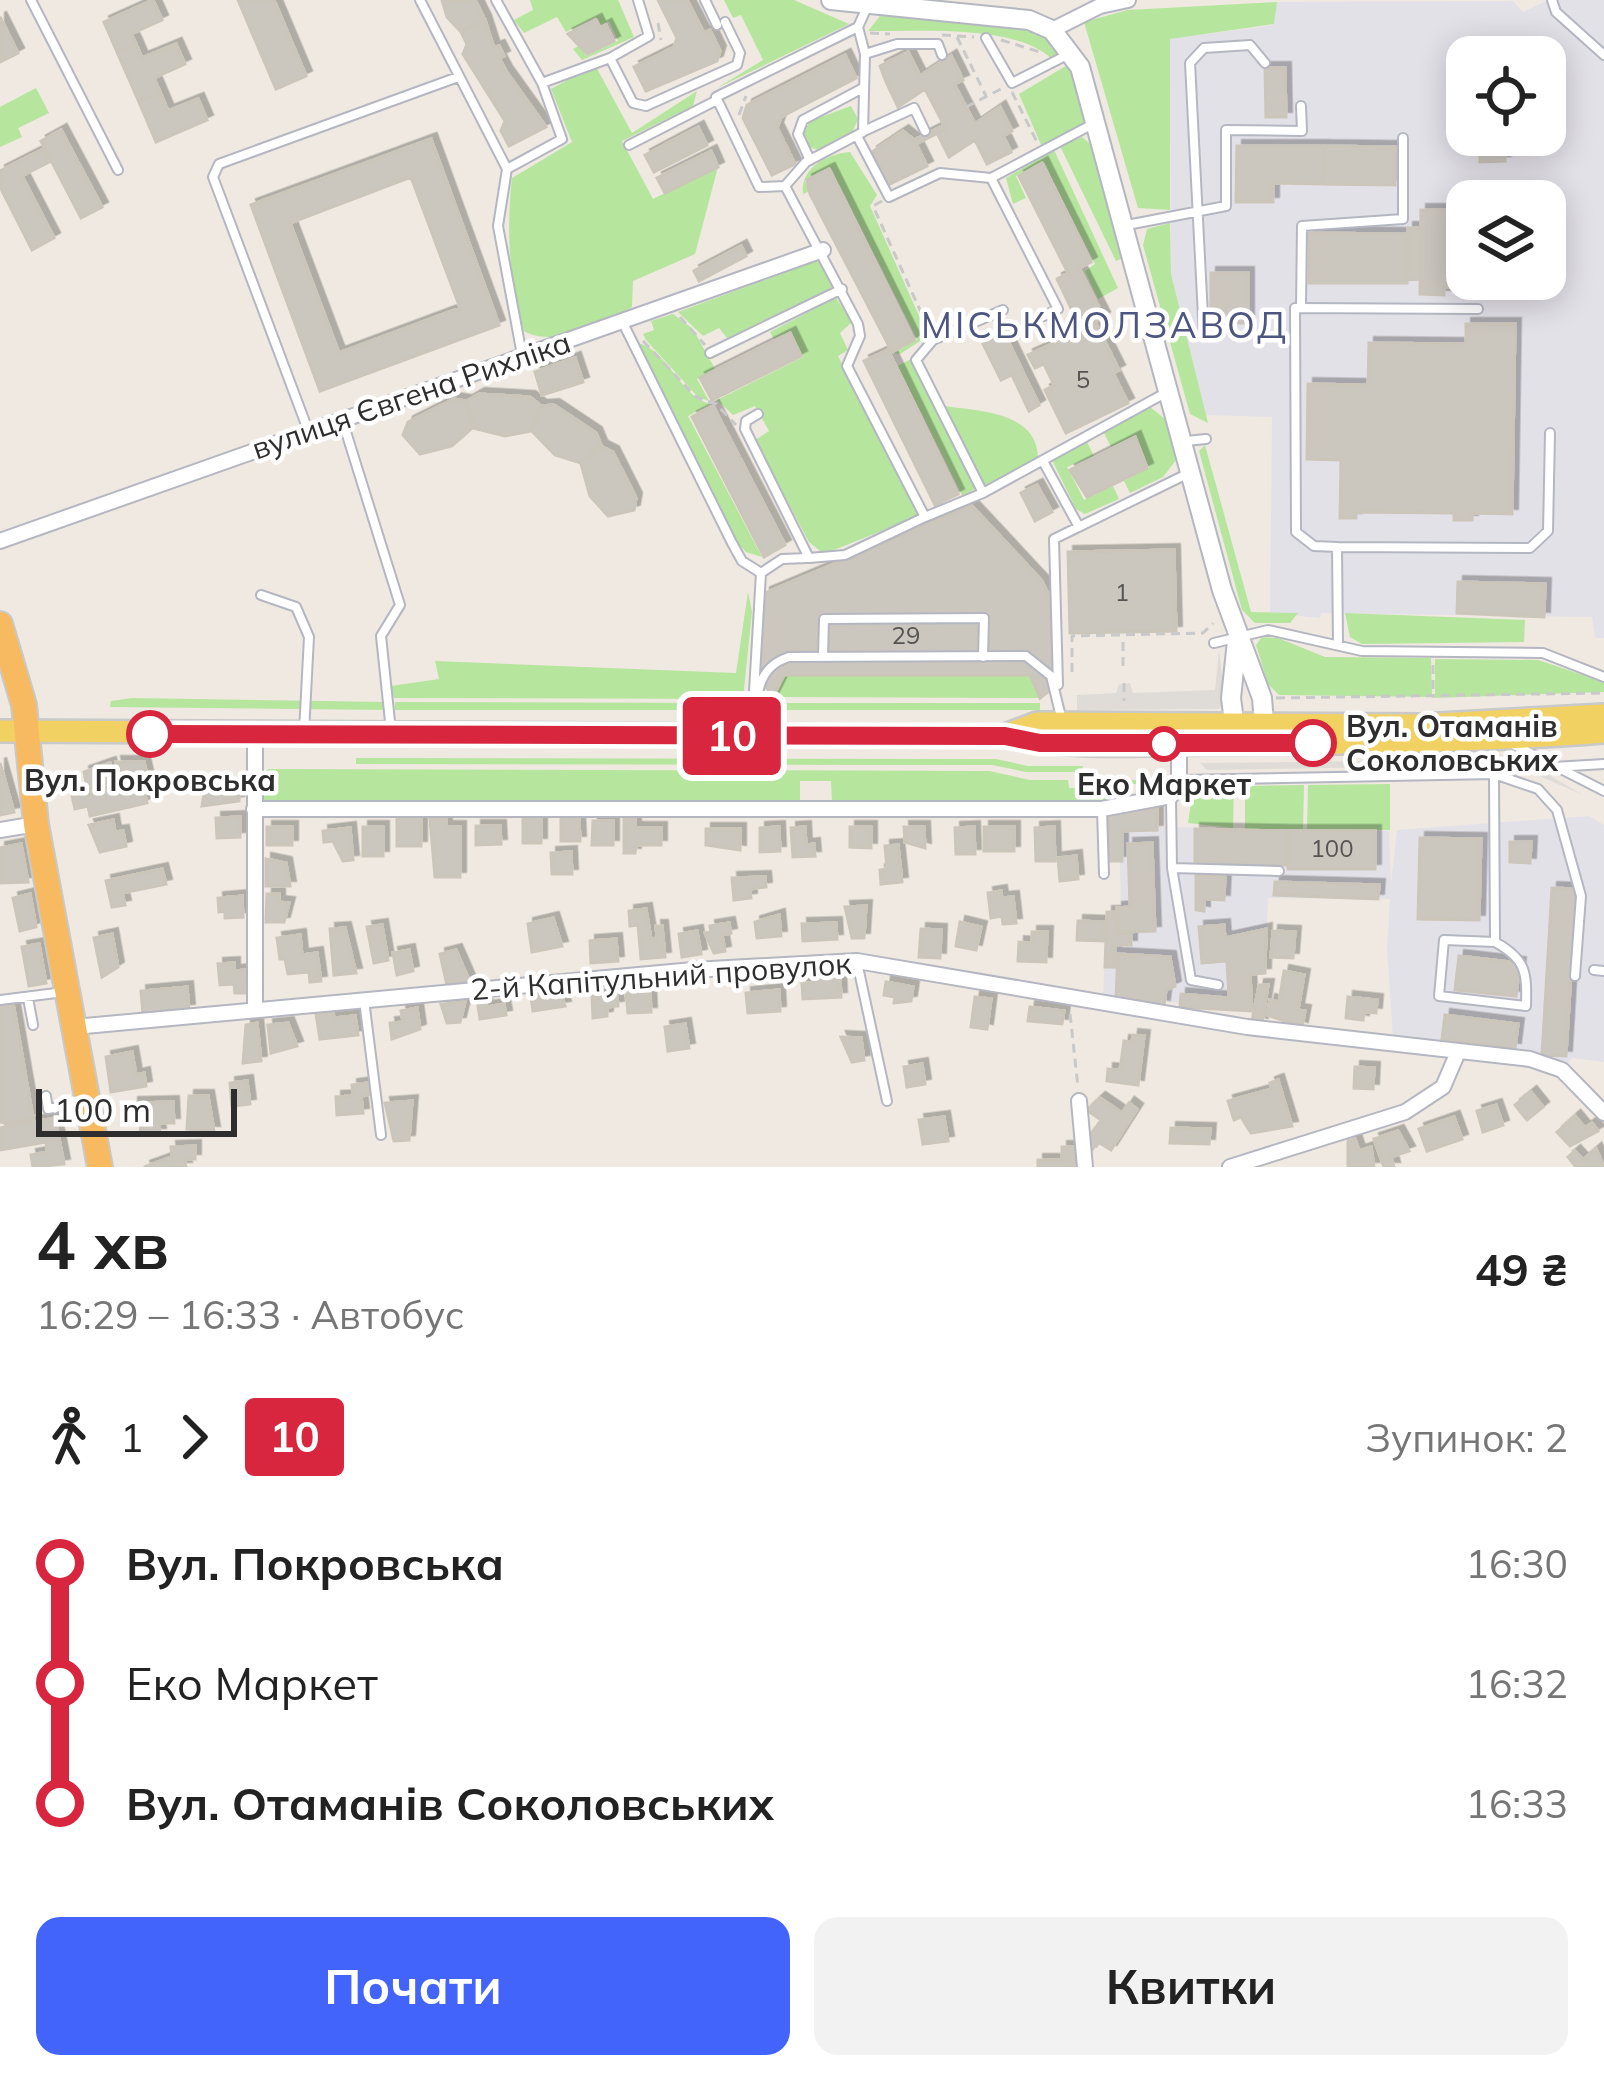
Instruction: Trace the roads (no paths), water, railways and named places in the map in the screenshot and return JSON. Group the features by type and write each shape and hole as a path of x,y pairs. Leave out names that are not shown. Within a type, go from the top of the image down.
{"highway":[{"path":"0,624 27,731 36,824 100,1167"}],"main road":[{"path":"1265,733 1604,715"},
{"path":"1005,736 1037,723 1502,739 1604,731"},
{"path":"0,731 1005,736 1040,743 1179,744 1235,733"}],"street":[{"path":"831,0 867,7 1026,10 1072,53 1098,122 1171,390 1196,440 1190,472 1237,641 1250,664 1265,733"},
{"path":"1052,30 1100,6 1128,0"},
{"name":"вулиця Євгена Рихліка","path":"0,541 823,250"},
{"path":"1235,733 1237,641"},
{"path":"255,735 255,1009"},
{"path":"254,809 1102,809 1171,796 1179,780 1179,744"},
{"path":"0,830 36,824"},
{"name":"2-й Капітульний провулок","path":"74,1027 364,998 857,961 1247,1027 1550,1065 1580,1084 1604,1113"},
{"path":"1230,1167 1405,1112 1443,1087 1458,1052"},
{"path":"1079,1101 1085,1167"}],"lane":[{"path":"31,0 118,170"},
{"path":"420,0 507,170 498,226 522,355"},
{"path":"496,0 542,83 562,140 507,170"},
{"path":"542,83 645,40 654,26 638,0"},
{"path":"703,84 740,59 705,0"},
{"path":"1552,0 1556,12 1604,55"},
{"path":"867,7 858,28 865,54 860,134 889,197 940,173 992,178 1098,122"},
{"path":"629,145 858,28"},
{"path":"986,38 1010,84 1072,53"},
{"path":"865,54 897,44 938,44 942,55"},
{"path":"1204,336 1192,56 1204,48 1250,45 1265,63"},
{"path":"610,58 639,106 688,82 703,84 717,99 759,187 785,186 810,160 914,108 925,131"},
{"path":"308,430 213,177 219,164 458,77"},
{"path":"810,160 799,126 864,84"},
{"path":"843,100 856,100 863,111"},
{"path":"1126,226 1226,206 1226,130 1302,131 1301,106"},
{"path":"1300,308 1302,226 1403,219 1403,138"},
{"path":"992,178 1058,310 1044,316"},
{"path":"785,186 842,289 860,332 848,366 925,517"},
{"path":"710,353 842,289"},
{"path":"1478,309 1294,308 1297,532 1314,546 1530,548 1548,531 1550,433"},
{"path":"983,493 916,360 934,340 1003,310"},
{"path":"622,322 732,543 742,561 760,573"},
{"path":"760,573 782,559 844,555 1044,463 1051,452 1171,390"},
{"path":"758,414 746,421 745,429 809,558"},
{"path":"342,417 400,605 381,637 392,736"},
{"path":"1044,463 1079,527"},
{"path":"1063,723 1054,539 1107,517 1190,472"},
{"path":"1337,547 1337,644"},
{"path":"756,736 752,673 760,573"},
{"path":"261,596 296,607 309,637 304,735"},
{"path":"823,657 824,619 984,618 983,657"},
{"path":"1214,643 1268,630 1362,651 1543,653 1604,677"},
{"path":"756,700 761,680 778,660 823,657 1026,656 1040,663 1058,690"},
{"path":"1502,739 1604,791"},
{"path":"1552,767 1604,764"},
{"path":"1179,780 1494,774 1538,789 1557,810 1581,896 1575,976"},
{"path":"1494,774 1495,942"},
{"path":"1171,796 1172,868 1191,980 1218,985"},
{"path":"1102,809 1104,874"},
{"path":"1172,868 1279,871"},
{"path":"1444,940 1495,942 1517,954 1527,972 1526,1006 1439,996 1444,940"},
{"path":"857,961 887,1101"},
{"path":"0,1000 68,991"},
{"path":"28,998 33,1025"},
{"path":"364,998 381,1135"},
{"path":"46,1096 48,1109 88,1102"}],"place":[{"name":"Вул. Покровська","path":"150,734"},
{"name":"Вул. Отаманів Соколовських","path":"1313,743"},
{"name":"Еко Маркет","path":"1164,744"}],"district":[{"name":"МІСЬКМОЛЗАВОД","path":"1105,324"}]}
